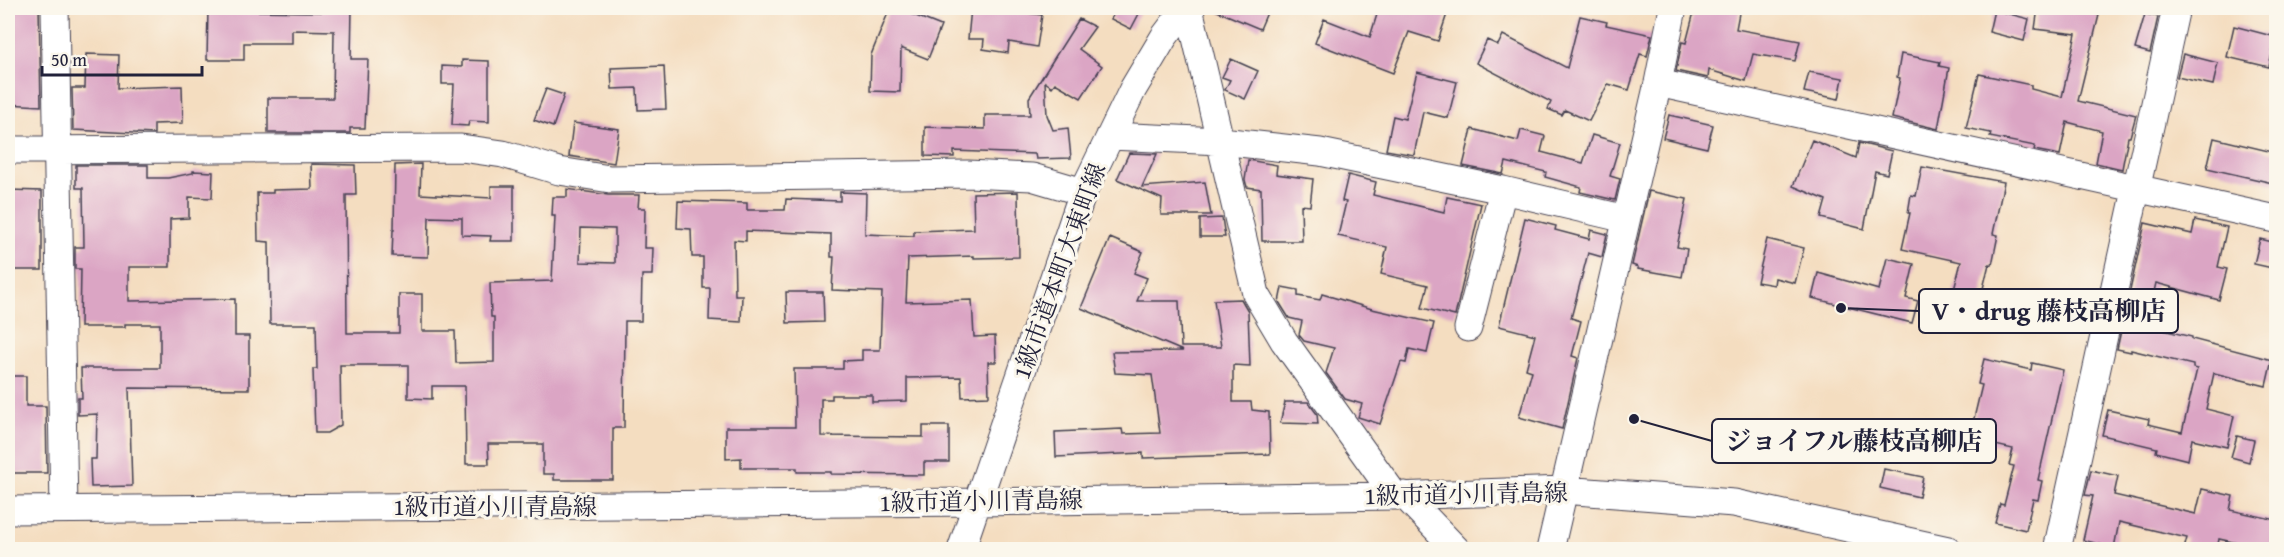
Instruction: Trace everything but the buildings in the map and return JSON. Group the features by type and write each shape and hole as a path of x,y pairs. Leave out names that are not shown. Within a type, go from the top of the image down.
{"street":[{"path":"55,8 64,509"},
{"path":"1188,8 1256,294 1284,341 1400,495 1457,549"},
{"name":"1級市道本町大東町線","path":"961,549 1083,192 1139,78 1164,37 1188,8"},
{"path":"1550,549 1658,83 1673,8"},
{"path":"2057,549 2176,8"},
{"path":"1658,83 2277,219"},
{"path":"1110,136 1221,141 1320,152 1503,189 1626,219"},
{"path":"8,150 461,148 503,154 559,171 610,179 968,174 1032,177 1083,192"},
{"path":"1468,328 1503,189"},
{"name":"1級市道小川青島線","path":"8,510 978,502 1563,490 1734,503 1948,549"}],"place":[{"name":"V・drug 藤枝高柳店","path":"1841,308"},
{"name":"ジョイフル藤枝高柳店","path":"1634,419"}]}
